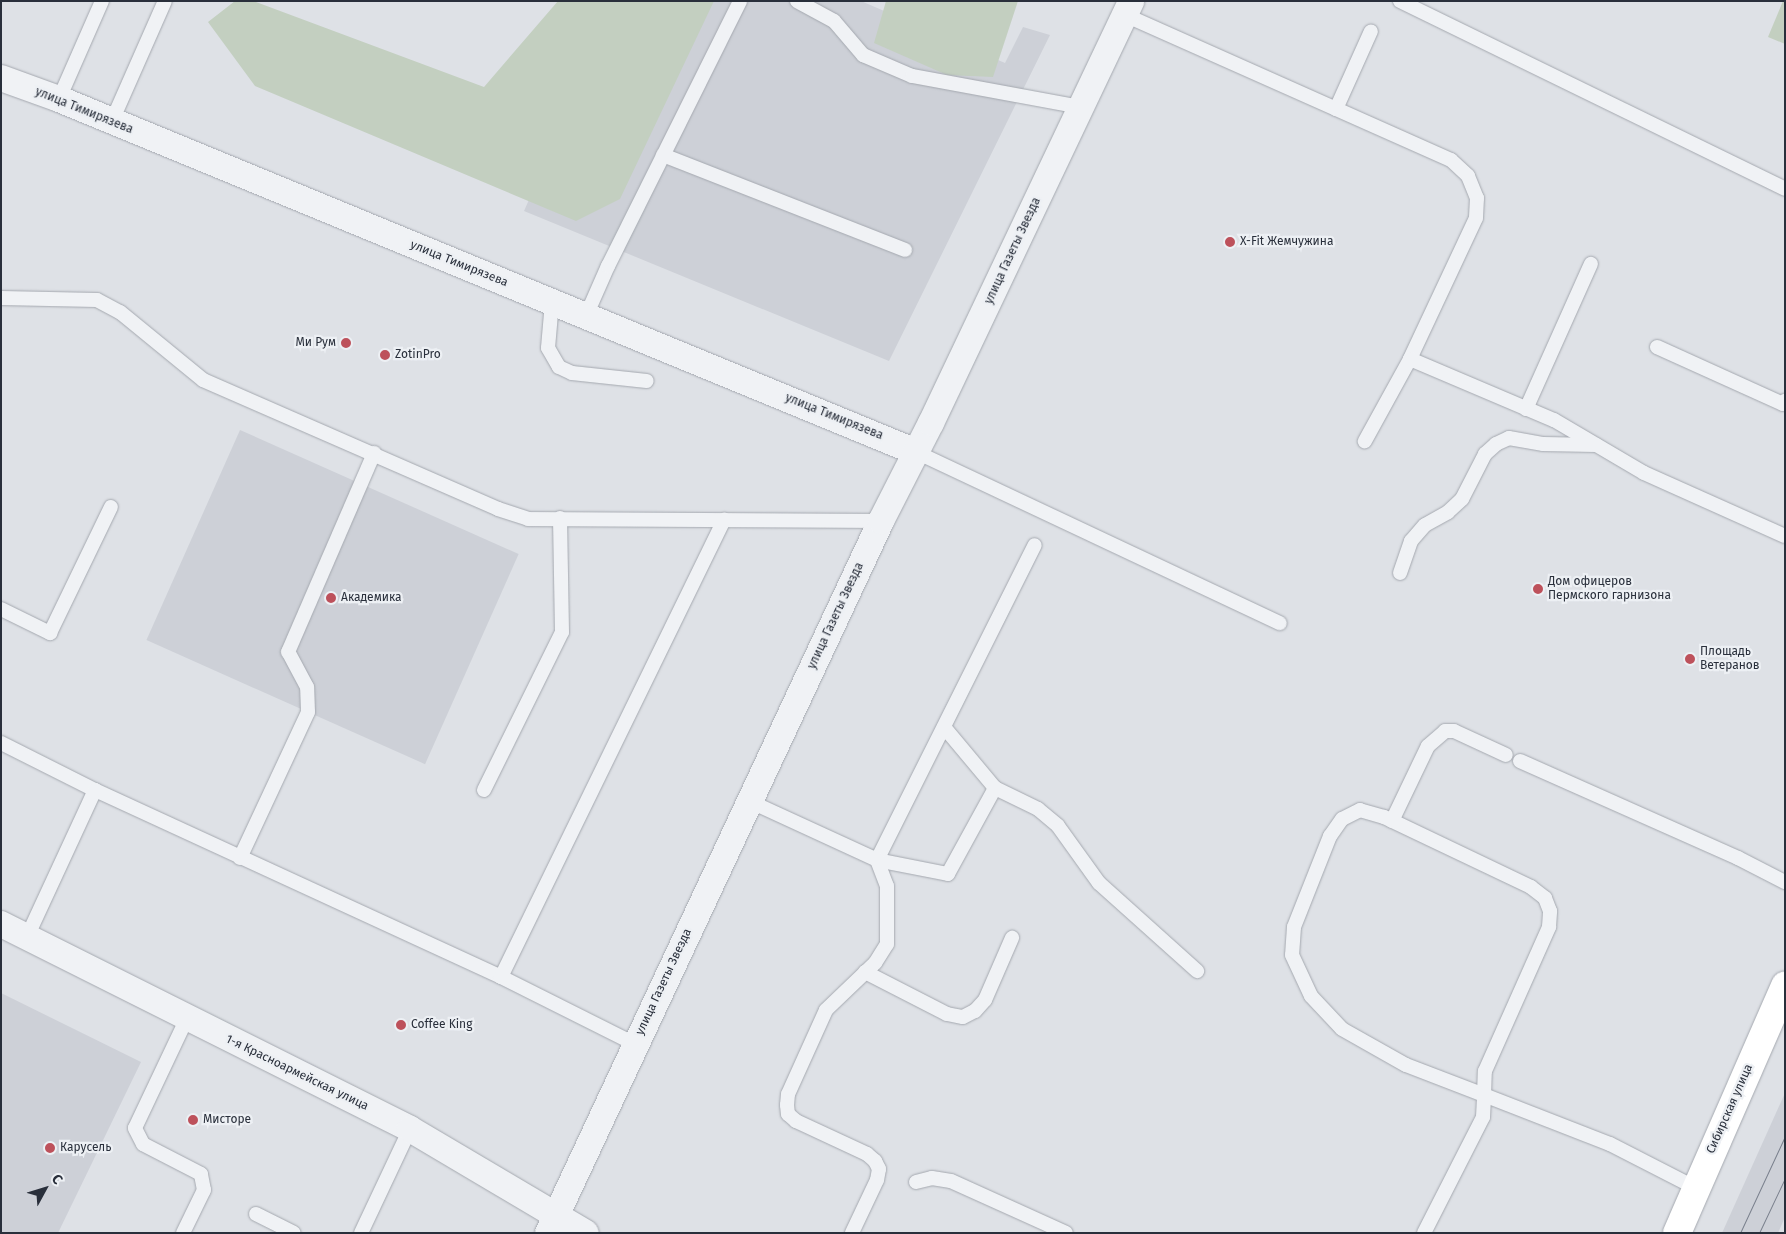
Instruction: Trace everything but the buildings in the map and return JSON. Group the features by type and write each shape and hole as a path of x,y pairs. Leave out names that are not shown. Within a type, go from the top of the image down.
{"main road":[{"name":"Сибирская улица","path":"1677,1233 1785,986"}],"street":[{"name":"улица Газеты Звезда","path":"552,1224 880,522 916,452 1128,8"},
{"name":"улица Тимирязева","path":"1,78 60,99 916,452"},
{"name":"1-я Красноармейская улица","path":"1,924 410,1129 552,1224 586,1233"}],"lane":[{"path":"60,99 102,1"},
{"path":"112,122 165,1"},
{"path":"586,316 663,155 740,1"},
{"path":"797,1 834,20 863,55 912,76 1081,107"},
{"path":"1400,1 1428,7 1785,189"},
{"path":"1128,8 1336,109 1451,160 1468,176 1477,198 1476,218 1410,359 1365,441"},
{"path":"1336,109 1371,31"},
{"path":"663,155 905,250"},
{"path":"1526,409 1591,264"},
{"path":"1,298 97,300 120,312 203,380 374,453 498,509 528,519 880,522"},
{"path":"552,302 548,348 559,367 572,373 647,381"},
{"path":"1657,347 1783,404 1785,401"},
{"path":"1410,359 1526,409 1597,445 1644,473 1785,536"},
{"path":"1400,573 1411,541 1425,525 1448,512 1462,499 1485,454 1496,444 1508,438 1543,444 1597,445"},
{"path":"916,452 1280,623"},
{"path":"240,858 308,712 307,687 288,652 374,453"},
{"path":"1,609 50,633 111,507"},
{"path":"484,790 562,632 560,518"},
{"path":"501,977 724,520"},
{"path":"852,1233 877,1180 879,1169 875,1161 867,1154 796,1121 788,1114 786,1105 788,1094 826,1010 875,963 887,944 887,886 877,860 1036,546"},
{"path":"944,727 995,788 1038,810 1058,826 1099,883 1198,971"},
{"path":"1392,821 1428,746 1445,731 1454,730 1506,755"},
{"path":"1,743 95,790 240,858 501,977 635,1044"},
{"path":"1520,761 1738,858 1785,882"},
{"path":"749,801 877,860 948,874 995,788"},
{"path":"27,937 95,790"},
{"path":"1424,1233 1483,1118 1484,1095 1485,1071 1549,927 1550,911 1545,898 1531,887 1392,821 1360,810 1342,819 1330,836 1294,927 1292,955 1311,996 1342,1029 1406,1064 1484,1095 1610,1144 1696,1188"},
{"path":"865,972 947,1014 963,1017 975,1011 985,1000 1012,938"},
{"path":"183,1233 204,1190 201,1174 144,1144 135,1128 187,1018"},
{"path":"361,1233 410,1129"},
{"path":"916,1182 932,1178 951,1181 1066,1233"},
{"path":"256,1214 294,1233"}],"shaded area":[{"path":"617,1 861,1 1005,63 1023,27 1050,35 889,361 524,211"},
{"name":"Академика","path":"240,430 519,554 425,764 146,640"},
{"name":"Карусель","path":"1,993 141,1062 58,1233 1,1233"},
{"path":"1785,1093 1785,1217 1778,1233 1722,1233"}],"green space":[{"path":"235,1 253,1 484,87 558,1 714,1 620,199 576,221 255,86 208,22"},
{"path":"886,1 1018,1 993,77 947,75 874,43"},
{"path":"1783,1 1785,1 1785,44 1768,37"}],"tram line":[{"path":"1740,1233 1785,1136"},
{"path":"1759,1233 1785,1178"}],"place":[{"name":"X-Fit Жемчужина","path":"1230,242"},
{"name":"Ми Рум","path":"346,343"},
{"name":"ZotinPro","path":"385,355"},
{"name":"Дом офицеров Пермского гарнизона","path":"1538,589"},
{"name":"Академика","path":"331,598"},
{"name":"Площадь Ветеранов","path":"1690,659"},
{"name":"Coffee King","path":"401,1025"},
{"name":"Мисторе","path":"193,1120"},
{"name":"Карусель","path":"50,1148"}]}
